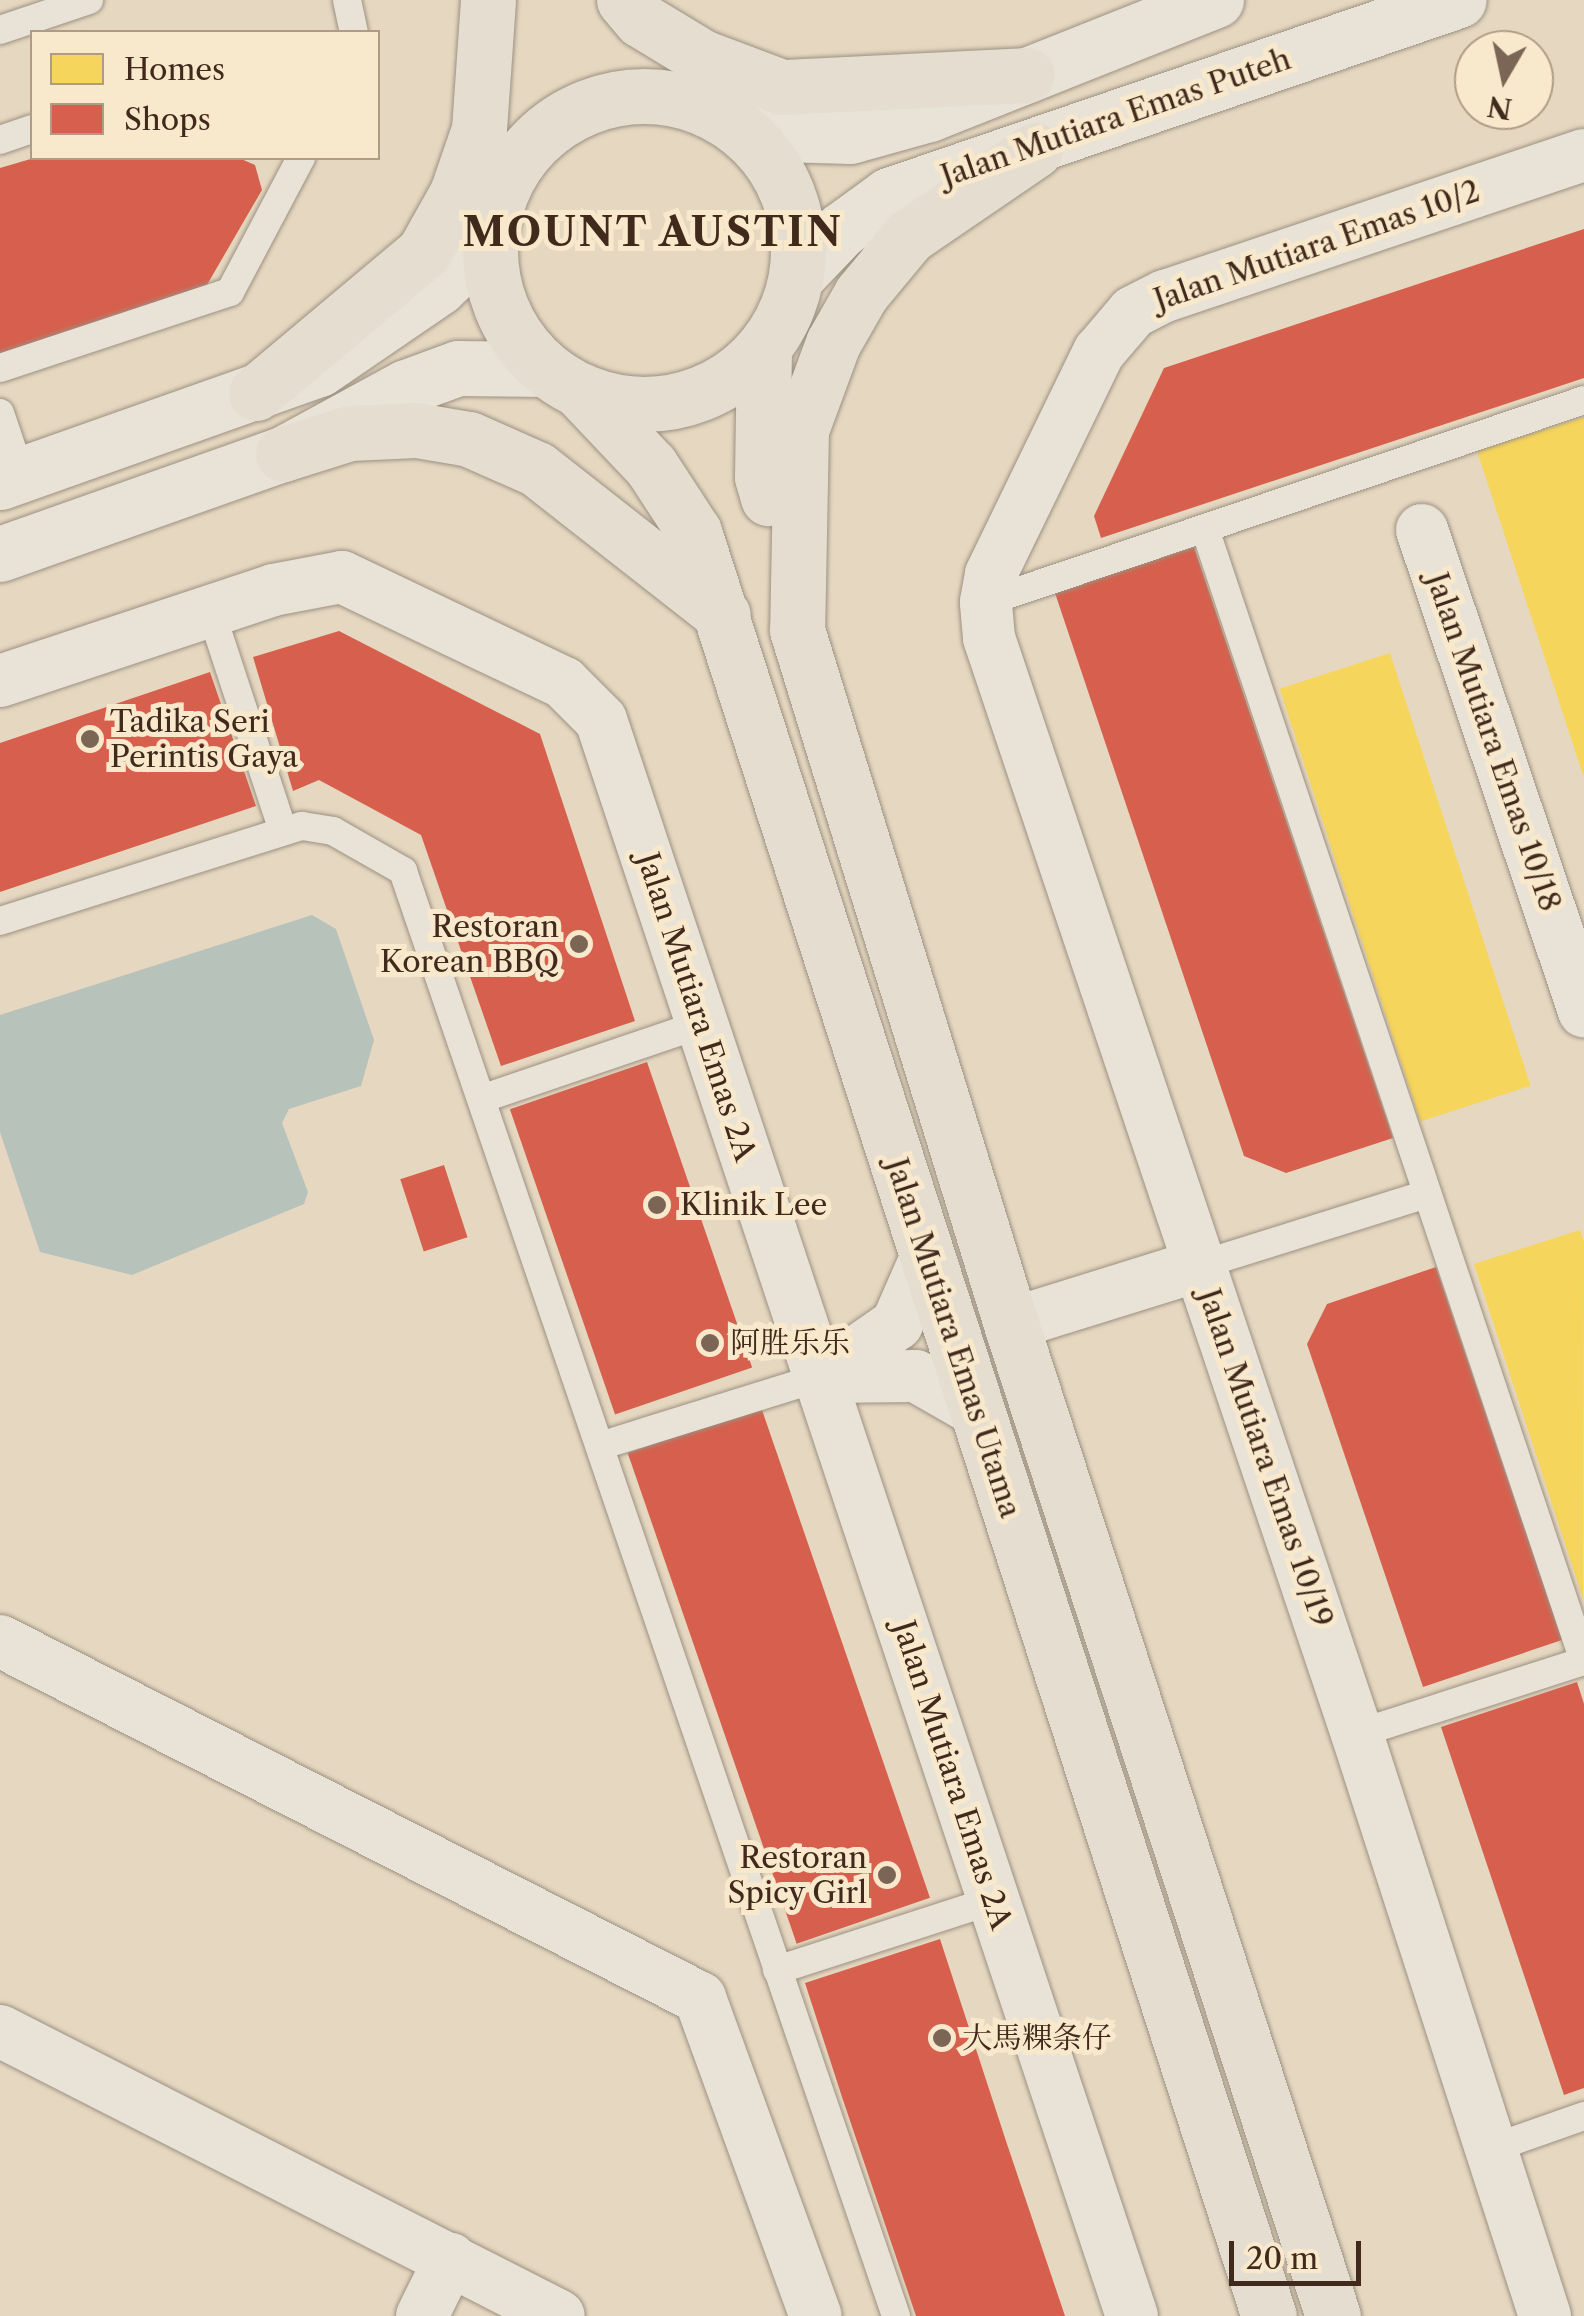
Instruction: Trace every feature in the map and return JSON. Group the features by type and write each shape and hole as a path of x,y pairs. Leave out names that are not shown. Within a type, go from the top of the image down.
{"main road":[{"path":"256,393 424,252 458,193 479,129 488,0"},
{"path":"510,0 514,79 502,185 488,240 493,288 512,333 562,380 618,403 660,404 698,395 734,376 764,349"},
{"path":"616,0 670,98"},
{"path":"624,0 641,20 702,57 782,86 1027,75"},
{"path":"502,185 524,151 554,124 590,105 630,96 670,98 710,110 745,133 790,198 799,237 797,276 764,349 762,477 794,602"},
{"path":"794,602 801,430 833,343 861,294 908,236 1035,150"},
{"name":"Jalan Mutiara Emas Utama","path":"562,380 651,466 694,532 1269,2316"},
{"path":"282,454 350,433 416,430 469,440 537,469 723,615"},
{"name":"Jalan Mutiara Emas Utama","path":"794,602 797,630 1011,1324 1333,2316"}],"street":[{"path":"745,133 850,136 929,114 1216,0"},
{"name":"Jalan Mutiara Emas Puteh","path":"797,276 840,230 889,195 1035,150 1459,0"},
{"name":"Jalan Mutiara Emas 10/2","path":"986,602 992,574 1099,352 1134,312 1165,296 1584,154"},
{"path":"11,479 320,369 439,287 488,240"},
{"path":"0,554 282,454 406,387 458,368 562,380"},
{"name":"Jalan Mutiara Emas 10/18","path":"1422,530 1584,1011"},
{"name":"Jalan Mutiara Emas 2A","path":"0,682 314,579 342,577 586,699 612,751 1132,2316"},
{"name":"Jalan Mutiara Emas 10/19","path":"986,602 989,638 1357,1734 1545,2316"},
{"path":"821,1377 898,1324 926,1258"},
{"path":"1011,1324 1200,1265"},
{"path":"821,1377 916,1376 977,1412"},
{"path":"0,1641 700,1998 816,2316"},
{"path":"0,2030 559,2316"},
{"path":"422,2316 450,2259"}],"lane":[{"path":"0,30 90,0"},
{"path":"0,140 30,130"},
{"path":"0,368 230,292 300,160"},
{"path":"986,602 1584,400"},
{"path":"0,413 11,479"},
{"path":"1205,529 1584,1661 1357,1734"},
{"path":"211,612 283,831"},
{"path":"0,920 283,831 323,828 402,870 603,1444 896,2316"},
{"path":"484,1098 701,1024"},
{"path":"1200,1265 1427,1194"},
{"path":"603,1444 821,1377"},
{"path":"777,1970 994,1900"},
{"path":"1492,2148 1584,2116"}],"shaded area":[{"path":"312,915 336,929 374,1040 361,1086 289,1109 282,1123 308,1192 304,1204 132,1275 40,1252 0,1132 0,1015"}],"building: Homes":[{"path":"1584,417 1584,775 1583,775 1477,451"},
{"path":"1390,653 1531,1086 1420,1122 1280,689"},
{"path":"1580,1230 1584,1241 1583,1599 1474,1264"}],"building: Shops":[{"path":"30,159 244,160 255,165 262,190 204,290 0,360 0,168"},
{"path":"1584,229 1584,378 1101,538 1094,516 1164,368"},
{"path":"1194,547 1393,1138 1286,1173 1244,1156 1055,593"},
{"path":"339,631 540,734 635,1021 501,1066 421,835 319,780 293,791 253,657"},
{"path":"210,672 256,806 0,892 0,743"},
{"path":"647,1062 752,1367 615,1415 510,1109"},
{"path":"444,1165 467,1237 424,1251 400,1179"},
{"path":"1436,1267 1562,1640 1423,1687 1307,1344 1327,1304"},
{"path":"761,1407 930,1898 797,1944 628,1453"},
{"path":"1577,1682 1584,1704 1584,2088 1564,2095 1441,1727"},
{"path":"940,1939 1065,2316 916,2316 842,2097 805,1983"}],"place":[{"name":"Tadika Seri Perintis Gaya","path":"90,739"},
{"name":"Restoran Korean BBQ","path":"579,944"},
{"name":"Klinik Lee","path":"657,1205"},
{"name":"阿胜乐乐","path":"710,1343"},
{"name":"Restoran Spicy Girl","path":"887,1875"},
{"name":"大馬粿条仔","path":"942,2038"}],"district":[{"name":"MOUNT AUSTIN","path":"653,232"}]}
